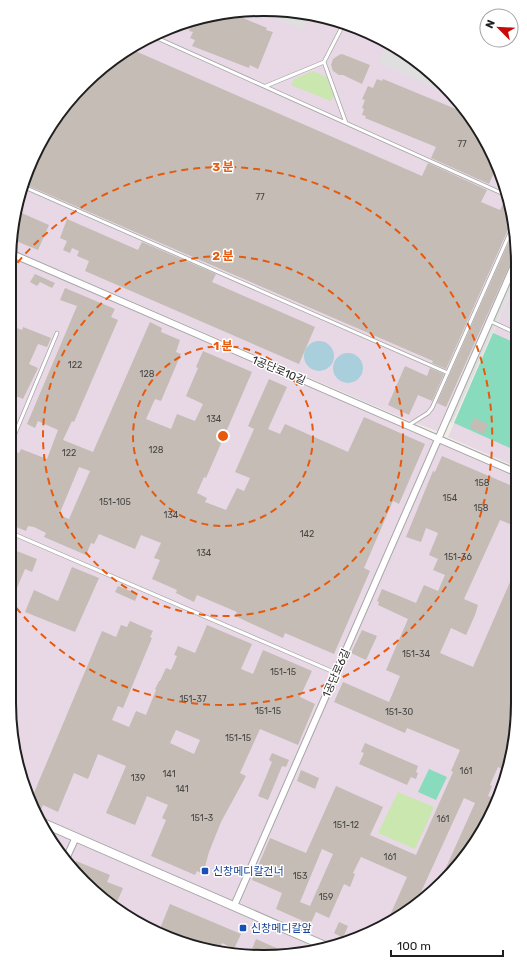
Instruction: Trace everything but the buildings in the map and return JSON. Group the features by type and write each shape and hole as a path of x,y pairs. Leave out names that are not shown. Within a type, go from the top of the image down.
{"street":[{"name":"1공단로10길","path":"16,256 511,470"},
{"path":"438,439 511,273"},
{"name":"1공단로6길","path":"234,906 438,439"},
{"path":"49,825 320,944"},
{"path":"68,854 76,837"}],"lane":[{"path":"266,86 324,62 341,28"},
{"path":"160,39 501,193"},
{"path":"324,62 346,123"},
{"path":"28,188 448,373"},
{"path":"409,426 428,413 432,408 509,235"},
{"path":"490,321 511,331"},
{"path":"16,431 57,333"},
{"path":"16,535 336,673"}],"shaded area":[{"path":"264,16 296,18 328,24 358,35 387,49 401,58 439,88 469,126 478,140 492,169 503,199 509,231 511,266 437,431 410,421 17,252 18,231 24,199 35,169 49,140 58,126 88,88 126,58 140,49 169,35 199,24 231,18"},
{"path":"272,17 307,20 303,30"},
{"path":"384,50 399,57 427,77 442,91 378,62"},
{"path":"16,256 511,470 511,702 509,735 503,767 492,797 478,826 450,866 427,889 387,917 343,937 328,942 296,948 264,950 247,949 231,948 199,942 169,931 140,917 100,889 77,866 49,826 35,797 24,767 18,735 16,702"},
{"path":"511,280 511,291 452,423 446,421"},
{"path":"511,292 511,464 448,437"},
{"path":"511,301 511,320 504,317"}],"green space":[{"path":"313,71 326,77 334,95 331,101 291,85 294,79"},
{"path":"493,333 511,341 511,448 454,423"},
{"path":"429,769 447,777 436,800 418,792"},
{"path":"398,792 434,807 415,849 378,833"}],"water":[{"path":"319,341 330,345 334,356 330,367 319,371 308,367 304,356 308,345"},
{"path":"348,353 359,357 363,368 359,379 348,383 337,379 333,368 337,357"}],"place":[{"name":"신창메디칼건너","path":"205,871"},
{"name":"신창메디칼앞","path":"243,928"}]}
